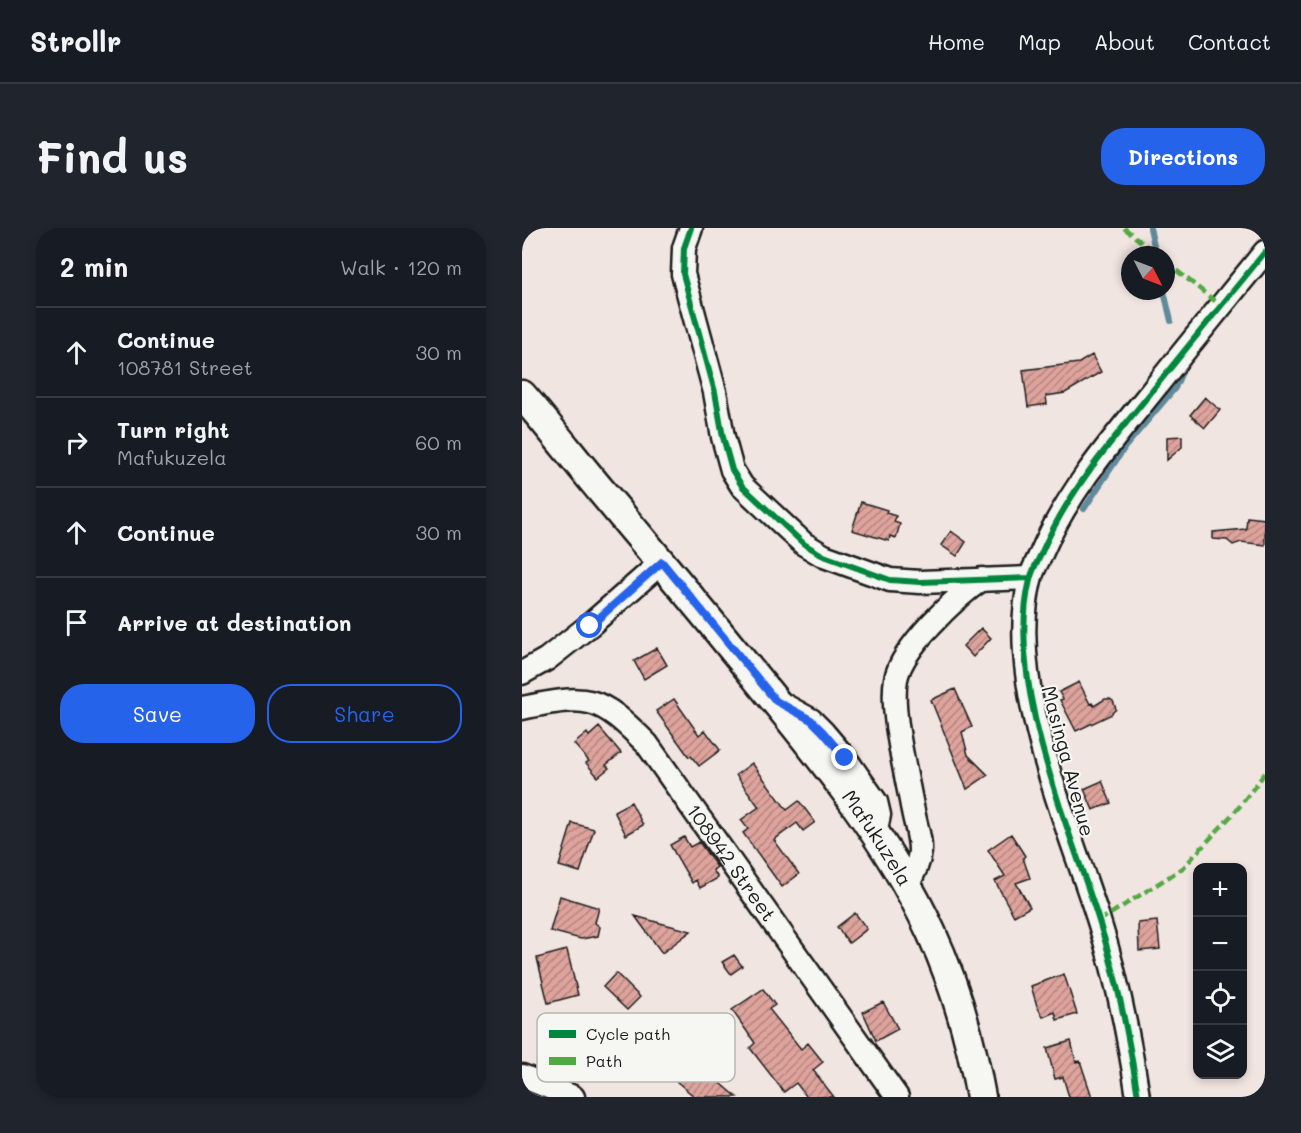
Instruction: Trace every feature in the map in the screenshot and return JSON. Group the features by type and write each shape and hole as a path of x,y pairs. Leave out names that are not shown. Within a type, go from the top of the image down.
{"main road":[{"name":"Mafukuzela","path":"524,400 662,562 776,701 875,834 907,885 931,932 953,984 977,1073 981,1097"}],"street":[{"path":"690,228 684,248 683,274 711,373 723,437 732,470 742,486 781,525 804,544 824,556 890,580 920,582 1030,578"},
{"name":"Masinga Avenue","path":"1138,1097 1131,1053 1099,921 1056,794 1035,717 1025,657 1025,607 1030,578 1053,525 1082,481 1115,436 1265,252"},
{"path":"522,673 548,659 590,626 662,562"},
{"path":"907,885 919,862 920,840 901,741 895,699 896,678 906,658 938,616 982,579"},
{"name":"108942 Street","path":"522,708 580,699 603,705 620,717 647,744 897,1097"},
{"path":"522,1076 573,1097"}],"building":[{"path":"1092,355 1101,372 1065,393 1046,396 1047,404 1028,407 1023,370 1079,363"},
{"path":"1205,397 1220,410 1205,428 1190,415"},
{"path":"1182,436 1182,447 1167,460 1167,437"},
{"path":"861,502 887,510 886,513 896,516 894,522 900,524 896,538 890,536 889,541 852,530"},
{"path":"1247,517 1265,519 1265,545 1241,542 1233,545 1227,540 1213,539 1213,532 1246,529"},
{"path":"951,531 966,542 957,556 941,545"},
{"path":"981,628 991,638 973,657 963,646"},
{"path":"657,648 667,665 644,679 634,661"},
{"path":"1079,682 1090,704 1094,706 1105,699 1110,699 1116,709 1110,715 1076,731 1060,700 1063,699 1059,692"},
{"path":"955,689 972,727 962,732 968,755 988,775 967,789 931,700"},
{"path":"674,699 699,735 705,730 720,750 699,766 691,756 689,757 656,711"},
{"path":"599,727 621,753 606,765 609,768 598,777 586,763 589,761 574,744 587,733 589,736"},
{"path":"752,763 787,810 799,801 815,822 803,831 797,823 774,840 799,874 782,887 743,833 748,829 741,820 759,807 736,775"},
{"path":"1102,781 1111,803 1093,810 1084,789"},
{"path":"631,802 643,825 626,835 614,811"},
{"path":"572,823 594,829 580,872 559,866"},
{"path":"1011,834 1025,856 1023,858 1030,878 1016,883 1030,907 1014,916 995,881 1005,876 988,850"},
{"path":"684,837 690,847 699,842 717,867 713,870 718,878 700,888 696,880 692,883 670,845"},
{"path":"560,896 599,908 595,923 600,927 598,936 581,939 550,931"},
{"path":"855,913 867,929 849,943 837,927"},
{"path":"635,916 660,923 691,931 662,953"},
{"path":"1157,921 1160,949 1139,951 1138,923"},
{"path":"567,950 578,995 548,1003 537,958"},
{"path":"734,955 742,966 731,974 722,962"},
{"path":"616,973 640,997 627,1010 603,987"},
{"path":"1064,974 1077,1014 1057,1020 1055,1012 1043,1017 1031,986"},
{"path":"763,989 775,1005 769,1009 801,1049 808,1043 823,1062 813,1070 834,1097 807,1097 796,1083 784,1092 750,1048 755,1043 732,1010"},
{"path":"883,1002 898,1029 876,1041 863,1012"},
{"path":"1071,1041 1076,1062 1080,1061 1092,1097 1069,1097 1063,1077 1055,1079 1047,1048"},
{"path":"677,1082 720,1082 737,1097 695,1097"}],"waterway":[{"path":"1150,228 1154,246"},
{"path":"1166,300 1171,321"},
{"path":"1084,509 1125,447 1175,388 1185,365"}],"marked path":[{"path":"1124,228 1147,246"},
{"path":"1175,269 1221,306"},
{"path":"1099,921 1183,868 1240,806 1265,773"}],"cycle path":[{"path":"691,228 684,248 683,274 715,392 732,470 742,486 804,544 824,556 890,580 920,582 1030,578"},
{"path":"1138,1097 1117,984 1098,918 1056,795 1032,706 1026,662 1024,620 1030,580 1051,532 1089,471 1265,252"}],"route":[{"path":"590,626 662,562 776,701 811,720 845,758"}]}
